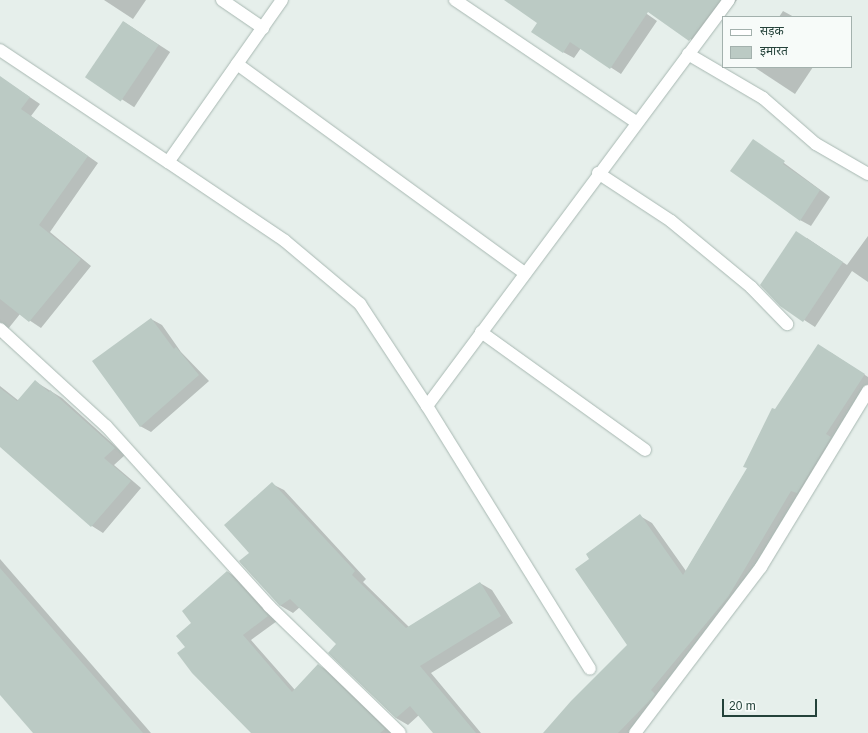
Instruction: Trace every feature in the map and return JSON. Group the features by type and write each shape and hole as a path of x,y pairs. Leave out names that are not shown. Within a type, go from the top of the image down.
{"street":[{"path":"222,0 263,28"},
{"path":"168,162 282,0"},
{"path":"455,0 636,122"},
{"path":"427,406 598,173 729,0"},
{"path":"0,50 285,241 360,304 427,406 590,669"},
{"path":"688,54 763,98 816,144 868,174"},
{"path":"237,64 525,273"},
{"path":"598,173 671,221 752,287 787,324"},
{"path":"0,329 106,426 269,606 400,733"},
{"path":"482,332 645,450"},
{"path":"636,733 761,567 868,391"}],"building":[{"path":"504,0 720,0 689,41 648,12 610,69 570,42 563,53 531,32 537,23"},
{"path":"123,21 159,45 121,101 85,77"},
{"path":"0,76 30,97 21,109 88,156 39,225 81,259 29,322 0,299"},
{"path":"753,139 785,161 783,164 820,190 800,221 730,171"},
{"path":"796,231 843,262 803,322 780,306 760,285"},
{"path":"151,318 174,349 176,347 199,375 140,427 92,361"},
{"path":"818,344 865,374 826,434 831,437 797,493 791,491 728,597 651,690 655,694 653,697 618,733 543,733 571,701 627,645 575,569 589,559 586,554 640,514 683,575 747,468 743,467 772,408 775,409"},
{"path":"35,380 49,392 50,390 115,448 104,458 131,481 91,527 0,447 0,388 17,401"},
{"path":"272,482 355,571 352,575 406,628 480,582 501,616 420,666 476,733 433,733 410,706 396,718 328,653 336,644 290,599 280,606 239,561 249,553 224,525"},
{"path":"0,568 143,733 33,733 0,695"},
{"path":"227,571 268,616 243,635 292,692 318,664 385,729 380,733 251,733 192,673 177,653 185,647 176,636 191,623 182,611"}]}
